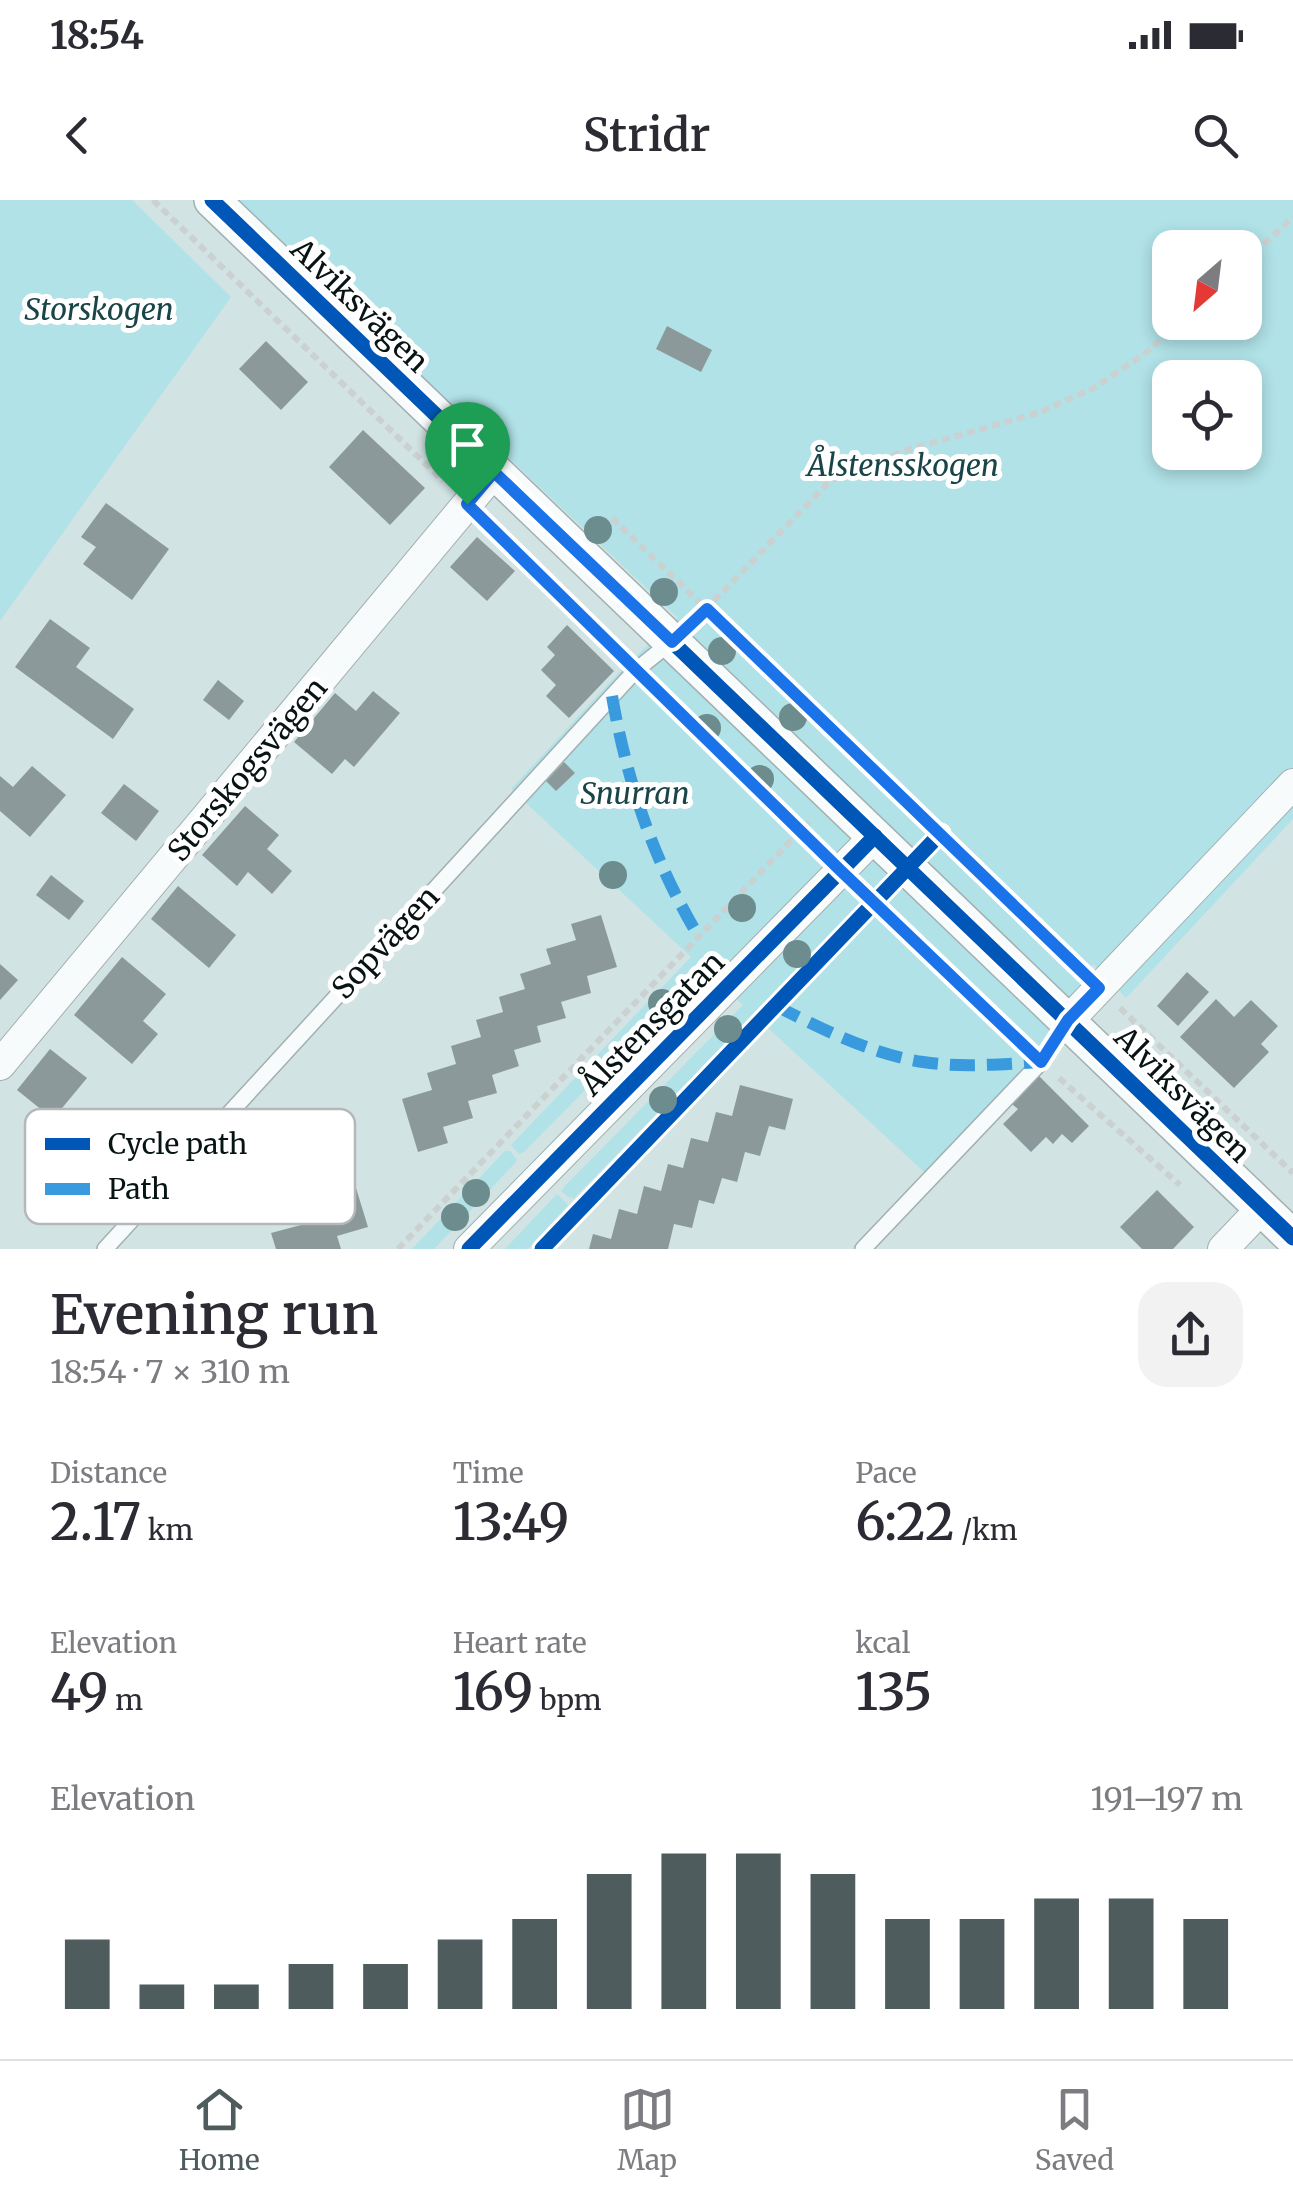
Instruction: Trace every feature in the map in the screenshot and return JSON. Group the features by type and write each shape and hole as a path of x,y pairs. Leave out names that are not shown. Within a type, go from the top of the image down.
{"street":[{"name":"Alviksvägen","path":"212,200 1293,1238"},
{"name":"Storskogsvägen","path":"0,1065 494,472"},
{"path":"1068,1020 1293,784"},
{"name":"Ålstensgatan","path":"469,1249 874,836"},
{"path":"1223,1249 1261,1210"}],"lane":[{"name":"Sopvägen","path":"233,1109 635,671 672,642"},
{"path":"862,1249 1041,1062 1068,1020"},
{"name":"Sopvägen","path":"105,1249 128,1224"}],"path":[{"path":"153,200 840,870 872,906 1181,1186"},
{"path":"1262,246 1293,217"},
{"path":"672,642 830,482 906,450 1038,413 1094,388 1160,340"},
{"path":"612,518 1293,1173"},
{"path":"398,1249 866,762"},
{"path":"872,906 942,833"}],"green space":[{"name":"Storskogen","path":"0,200 132,200 231,297 0,621"},
{"name":"Ålstensskogen","path":"236,200 1293,200 1293,819 1126,998 1093,964 1042,1067 934,1181 754,1015 574,1198 561,1191 743,1005 704,969 524,1152 519,1154 511,1145 691,957 511,789 626,665 678,618"},
{"path":"505,1151 510,1151 515,1163 434,1249 412,1249"},
{"path":"557,1194 568,1205 528,1249 505,1249"}],"building":[{"path":"667,326 712,350 701,372 656,349"},
{"path":"266,341 308,382 281,410 239,369"},
{"path":"363,430 425,488 390,525 329,467"},
{"path":"106,503 169,549 132,600 83,564 96,547 81,537"},
{"path":"477,537 515,571 487,601 450,567"},
{"path":"50,619 90,648 76,667 134,709 113,739 15,667"},
{"path":"567,625 614,671 569,718 546,696 556,685 541,670 555,655 547,647"},
{"path":"218,680 244,701 229,720 203,700"},
{"path":"373,691 400,713 354,767 345,759 332,774 294,742 335,693 356,711"},
{"path":"564,762 575,773 556,791 546,781"},
{"path":"32,766 66,795 30,837 0,811 0,776 13,787"},
{"path":"124,784 159,811 136,841 101,813"},
{"path":"245,806 279,835 267,849 292,871 272,894 248,872 237,886 202,855"},
{"path":"51,875 84,901 69,920 36,895"},
{"path":"178,886 236,935 209,968 151,919"},
{"path":"601,915 617,967 587,976 591,993 561,1002 566,1018 537,1026 541,1042 514,1050 519,1066 492,1075 497,1093 468,1101 473,1118 443,1127 448,1143 418,1152 402,1099 432,1090 427,1073 456,1064 451,1046 481,1037 476,1020 503,1012 499,997 525,989 520,974 551,964 546,949 576,940 571,924"},
{"path":"122,957 166,994 143,1021 158,1034 132,1064 74,1015"},
{"path":"0,964 18,980 0,1000"},
{"path":"1187,972 1209,992 1178,1026 1157,1006"},
{"path":"1216,999 1234,1017 1251,1000 1278,1026 1261,1044 1269,1052 1234,1088 1180,1037"},
{"path":"50,1049 87,1078 61,1109 41,1109 17,1090"},
{"path":"1039,1076 1089,1126 1072,1143 1062,1134 1053,1144 1046,1137 1031,1152 1003,1124 1018,1109 1012,1104"},
{"path":"740,1085 793,1099 785,1130 769,1126 760,1156 745,1152 737,1182 722,1178 714,1204 699,1200 692,1228 674,1224 668,1249 589,1249 593,1234 611,1239 619,1209 637,1214 644,1186 661,1191 668,1164 683,1168 691,1138 708,1142 716,1112 732,1116"},
{"path":"355,1185 368,1227 337,1236 341,1249 276,1249 271,1233 301,1225 355,1224"},
{"path":"1157,1190 1194,1227 1173,1249 1142,1249 1120,1227"}],"marked path":[{"path":"612,696 644,821 699,937"},
{"path":"776,1006 847,1040 904,1058 952,1065 1041,1062"}],"cycle path":[{"path":"212,200 1293,1238"},
{"path":"542,1249 941,833"},
{"path":"469,1249 875,836"}],"route":[{"path":"494,472 672,642 707,609 942,833 1099,988 1068,1020 1041,1062 635,671 467,504 494,472"}],"park label":[{"name":"Snurran","path":"635,793"}]}
